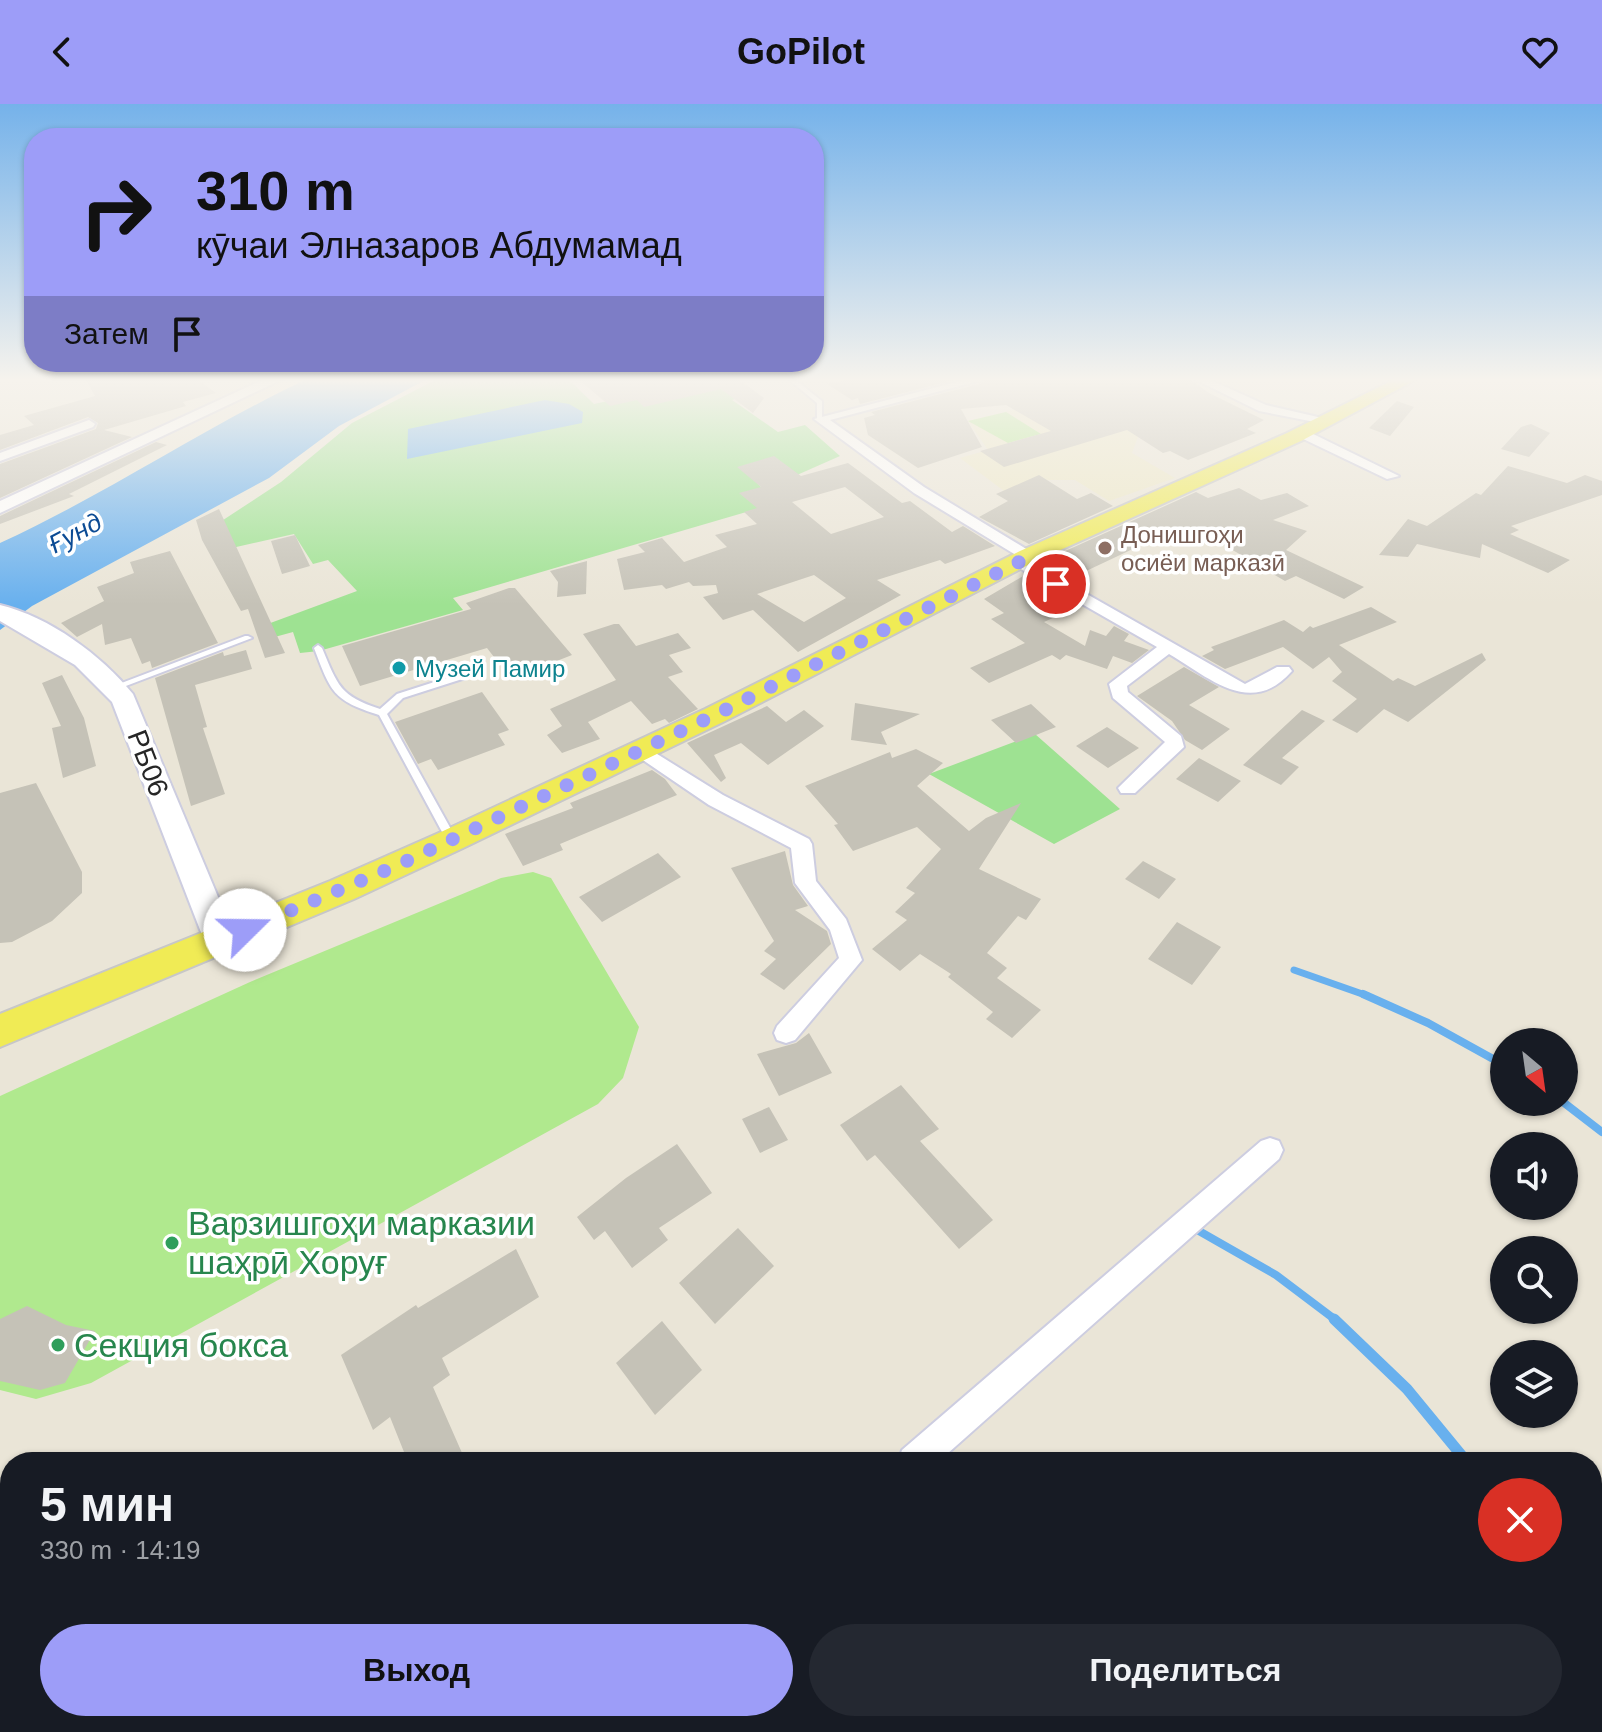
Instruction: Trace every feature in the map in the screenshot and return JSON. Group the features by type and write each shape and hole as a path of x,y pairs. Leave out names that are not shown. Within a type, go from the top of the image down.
{"main road":[{"path":"0,1031 452,840 641,750 1024,559 1255,454"},
{"name":"РБ06","path":"0,612 100,670 124,700 220,940"}],"street":[{"path":"0,508 116,454"},
{"path":"869,454 1024,559 1242,689 1254,689 1283,671"},
{"path":"1345,454 1392,476"},
{"path":"1128,788 1175,747 1174,740 1119,694 1118,684 1168,647"},
{"path":"641,750 716,800 802,844 799,868 812,896 838,924 851,960 786,1033"},
{"path":"925,1452 1270,1150"}],"lane":[{"path":"115,687 248,638"},
{"path":"318,648 337,692 346,702 382,713 452,840"},
{"path":"382,713 400,696 478,671"}],"shaded area":[{"path":"974,454 1134,454 1175,478 1109,501 1075,480 1043,480 1041,476 1004,491 960,458"}],"green space":[{"path":"315,454 840,456 797,475 757,483 777,503 453,598 463,610 319,651 300,653 293,632 271,638 265,625 357,591 328,560 313,564 294,534 223,550 214,526 281,482"},
{"path":"1035,734 1120,809 1054,844 929,774"},
{"name":"Варзишгоҳи марказии шаҳрӣ Хоруғ","path":"533,872 551,878 639,1027 623,1078 598,1104 91,1383 36,1399 0,1390 0,1096 250,982 501,878"}],"water":[{"name":"Ғунд","path":"167,454 301,454 269,478 32,606 0,630 0,543 79,504"},
{"path":"407,454 431,454 407,459"}],"building":[{"path":"28,454 95,454 0,498 0,464"},
{"path":"131,454 149,454 69,494 74,496 0,524 0,516"},
{"path":"897,454 961,454 918,468"},
{"path":"984,454 1047,454 1004,467"},
{"path":"1176,454 1203,454 1188,460"},
{"path":"774,456 801,476 848,463 902,503 910,501 952,532 963,526 995,546 945,564 940,560 877,580 901,595 798,652 753,610 723,620 703,597 718,593 716,585 693,586 689,582 666,589 662,585 624,590 617,559 645,552 638,545 662,538 684,562 727,547 715,535 757,524 744,512 757,508 739,493 761,487 737,467","holes":["845,487 884,517 831,534 792,502","814,575 846,598 804,622 757,594"]},
{"path":"1508,466 1567,483 1585,475 1602,481 1602,495 1511,526 1519,530 1510,534 1570,560 1548,573 1482,544 1480,558 1417,544 1408,557 1379,555 1408,519 1427,526 1476,493 1481,495"},
{"path":"1039,475 1077,499 1091,493 1113,506 1029,544 979,517 1008,501 996,494"},
{"path":"1239,488 1261,500 1287,493 1309,506 1273,520 1307,531 1286,550 1364,587 1344,599 1296,576 1285,581 1214,539 1193,546 1171,531 1067,580 1042,565 1055,558 1052,557 1196,492 1208,498"},
{"path":"219,509 285,653 265,658 248,609 241,611 202,540 196,520"},
{"path":"295,535 310,566 282,574 271,541"},
{"path":"170,551 218,643 152,668 150,661 142,664 131,638 105,645 102,624 77,637 61,623 104,601 97,587 134,573 130,562"},
{"path":"587,561 586,594 557,597 558,582 550,571"},
{"path":"1025,575 1079,606 1044,622 1085,646 1090,630 1106,636 1114,626 1129,634 1124,641 1149,650 1132,663 1113,656 1107,669 1066,655 1060,660 1052,655 989,683 970,668 1025,643 991,619 1004,613 984,599"},
{"path":"515,588 572,655 511,679 487,648 360,686 342,646 471,609 466,603"},
{"path":"1371,607 1397,622 1339,645 1393,681 1398,678 1415,686 1482,653 1486,660 1408,722 1384,709 1357,733 1332,720 1357,699 1332,681 1342,672 1329,657 1313,669 1283,647 1225,669 1202,656 1214,650 1211,647 1284,620 1303,632 1310,626 1313,628"},
{"path":"619,624 636,646 678,633 691,648 669,655 683,672 668,677 698,709 669,723 665,719 652,724 631,701 588,722 600,739 562,753 547,735 562,726 550,709 616,680 583,634"},
{"path":"246,650 252,669 195,685 207,727 203,728 225,794 191,806 155,678 223,652 224,656"},
{"path":"1184,667 1219,687 1189,705 1230,729 1202,750 1185,740 1172,721 1137,696"},
{"path":"62,675 84,718 96,766 63,778 52,728 61,726 42,683"},
{"path":"482,692 509,730 498,734 505,745 438,770 431,759 418,764 395,722"},
{"path":"855,703 920,714 881,732 887,745 851,740"},
{"path":"1031,704 1056,727 1016,743 991,720"},
{"path":"767,706 786,722 804,710 824,726 768,765 741,743 714,755 726,778 721,782 687,743"},
{"path":"1302,710 1325,721 1282,758 1299,767 1281,785 1243,765"},
{"path":"1107,727 1139,748 1108,768 1076,746"},
{"path":"916,749 943,763 917,786 969,831 986,818 1021,803 979,869 1041,899 1026,920 1018,916 987,953 1007,968 997,978 1041,1010 1012,1038 986,1019 993,1012 948,977 951,974 920,954 900,971 872,949 907,920 895,912 915,893 906,888 941,849 917,827 853,851 834,825 838,824 805,786 890,752 892,758"},
{"path":"1199,758 1241,781 1218,802 1176,779"},
{"path":"652,770 665,779 677,795 560,844 563,850 523,866 505,834 573,808 570,803"},
{"path":"36,783 82,872 82,893 52,921 12,942 0,943 0,793"},
{"path":"785,851 793,885 808,906 795,910 827,931 831,944 784,990 760,974 776,959 764,951 774,941 731,868"},
{"path":"658,853 681,877 602,922 579,897"},
{"path":"1143,861 1176,879 1159,899 1125,879"},
{"path":"1177,922 1221,947 1192,985 1148,959"},
{"path":"809,1033 832,1073 779,1096 757,1054 796,1043"},
{"path":"901,1085 939,1129 920,1141 993,1220 959,1249 875,1155 867,1161 840,1125"},
{"path":"769,1107 788,1140 760,1153 742,1119"},
{"path":"677,1144 712,1193 659,1228 668,1240 632,1268 605,1231 594,1240 577,1217 626,1178"},
{"path":"738,1228 774,1266 715,1324 679,1283"},
{"path":"516,1249 539,1297 442,1358 450,1375 433,1387 462,1452 404,1452 390,1417 373,1430 341,1355 416,1305 418,1308"},
{"path":"27,1306 66,1325 95,1331 65,1383 40,1390 0,1381 0,1319"},
{"path":"662,1321 702,1370 655,1415 616,1363"}],"waterway":[{"path":"1294,970 1366,995"},
{"path":"1366,995 1428,1023 1490,1057"},
{"path":"1578,1114 1602,1132"},
{"path":"1192,1227 1276,1275 1337,1321"},
{"path":"1334,1319 1407,1389 1459,1452"}],"place":[{"name":"Донишгоҳи осиёи марказӣ","path":"1105,548"},
{"name":"Музей Памир","path":"399,668"},
{"name":"Варзишгоҳи марказии шаҳрӣ Хоруғ","path":"172,1243"},
{"name":"Секция бокса","path":"58,1345"}],"route":[{"path":"245,930 396,866 715,715 863,637 1019,562 1056,584"}]}
